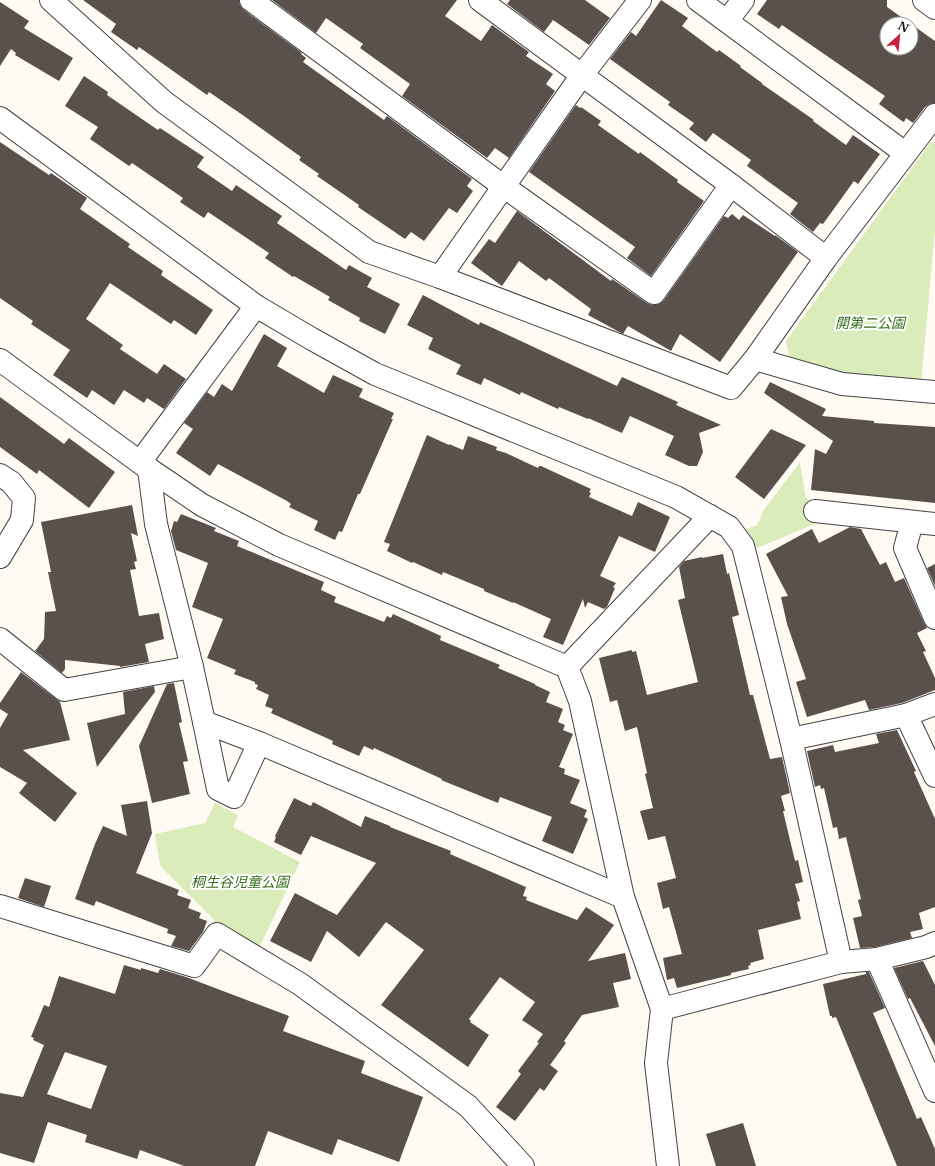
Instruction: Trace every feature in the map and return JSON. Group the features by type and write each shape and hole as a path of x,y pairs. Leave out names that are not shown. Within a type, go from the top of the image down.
{"street":[{"path":"52,0 164,102 369,252 440,277 731,388 755,359 826,258 935,114"},
{"path":"251,0 503,186 654,293 732,185"},
{"path":"480,0 732,185 826,258"},
{"path":"440,277 582,75 640,0"},
{"path":"698,0 905,153"},
{"path":"727,21 743,0"},
{"path":"924,0 935,8"},
{"path":"0,118 256,306 312,339 375,374 676,497 729,527 743,546 791,739 841,962"},
{"path":"256,306 145,466 156,524 192,667 218,790 234,797 259,743"},
{"path":"755,359 842,384 935,392"},
{"path":"0,360 145,466 202,505 279,545 567,667 580,701 623,897 662,1009 656,1063 668,1166"},
{"path":"0,475 11,482 24,498 22,520 0,557"},
{"path":"815,511 935,524"},
{"path":"567,667 710,516"},
{"path":"912,522 905,548 935,618"},
{"path":"0,639 64,690 192,667"},
{"path":"791,739 906,715 935,704"},
{"path":"906,715 935,776"},
{"path":"204,722 259,743 623,897"},
{"path":"0,906 194,966 217,934 300,984 468,1106 523,1166"},
{"path":"662,1009 841,962 877,959 926,947 935,942"},
{"path":"877,959 935,1091"}],"green space":[{"name":"開第二公園","path":"931,142 935,144 935,229 921,385 845,378 789,357 786,341"},
{"path":"800,462 806,498 814,502 817,523 757,548 745,529 756,526 763,511"},
{"name":"桐生谷児童公園","path":"215,803 238,815 233,827 300,862 259,948 209,930 214,920 160,866 155,834 205,823"}],"building":[{"path":"83,0 239,0 240,5 244,10 302,53 301,54 306,58 303,62 384,120 387,116 472,179 467,186 473,191 457,213 449,208 424,241 411,232 405,239 358,207 359,205 317,176 319,174 299,160 301,157 244,116 209,92 207,95 139,47 137,50 111,32 116,24"},
{"path":"272,0 457,0 445,16 481,41 492,25 529,52 526,56 553,74 546,84 555,91 509,158 495,148 487,158 402,96 410,84 360,48 363,44 326,18 316,33"},
{"path":"510,0 585,0 610,18 589,45 553,20 544,32 507,4"},
{"path":"661,0 688,18 682,26 717,52 719,50 762,84 814,120 813,121 846,145 853,135 880,154 858,184 854,181 823,224 820,223 813,232 790,214 798,203 747,166 751,160 713,133 706,142 689,129 694,123 668,105 670,102 610,59 631,32 636,36"},
{"path":"767,0 887,0 887,7 900,16 879,16 879,56 919,56 919,30 935,41 935,103 925,107 913,123 906,118 904,122 902,121 879,104 885,96 782,25 779,29 757,14"},
{"path":"0,2 29,21 24,28 73,58 59,81 15,55 16,53 11,49 0,66"},
{"path":"84,76 108,92 107,95 158,130 160,128 204,157 197,167 232,191 236,185 282,216 277,223 346,270 349,265 372,278 367,287 400,304 385,334 359,321 360,318 328,300 330,297 294,276 293,277 265,258 269,253 208,212 204,218 180,202 183,198 132,163 129,166 90,139 98,127 65,106"},
{"path":"576,105 601,121 598,125 639,154 640,152 678,180 677,182 704,201 651,276 627,258 635,247 529,172"},
{"path":"0,142 49,175 51,173 87,198 80,209 130,244 128,247 163,271 161,275 213,310 196,335 174,320 171,324 110,283 86,319 123,345 120,349 157,374 164,364 186,379 164,409 147,398 144,403 124,390 114,405 92,390 87,398 53,375 70,350 31,324 33,321 0,298"},
{"path":"517,211 611,281 612,279 652,305 659,304 664,300 724,216 728,218 732,214 739,220 743,215 775,235 798,252 720,362 680,334 671,351 628,326 623,334 588,315 591,309 549,278 546,281 519,261 502,286 471,263 489,239 495,243"},
{"path":"423,295 479,325 480,322 617,386 622,377 678,402 676,405 721,425 699,433 703,452 697,466 689,466 665,455 674,436 630,416 622,433 559,407 558,409 521,392 520,395 484,378 481,385 456,374 461,365 428,349 433,338 407,325"},
{"path":"264,334 287,348 277,366 324,393 333,375 363,389 359,397 394,413 391,419 393,419 360,494 358,494 342,532 339,531 335,540 314,530 318,521 289,507 291,504 287,501 218,464 210,476 176,453 193,429 184,423 207,392 214,397 222,384 232,391"},
{"path":"770,382 826,409 822,416 874,421 874,423 935,427 935,503 811,490 815,449 826,454 833,441 764,393"},
{"path":"0,397 64,444 69,438 115,472 89,508 39,470 37,474 0,447"},
{"path":"771,429 806,445 764,499 735,477"},
{"path":"427,435 463,450 468,436 497,447 496,450 538,468 541,466 591,489 589,492 591,493 589,497 632,516 638,502 670,517 655,552 619,536 600,576 616,583 613,587 615,588 607,607 604,609 588,602 585,608 583,599 563,645 543,637 551,619 443,572 442,575 387,551 390,544 384,542"},
{"path":"132,505 138,536 131,533 137,561 134,562 136,569 130,570 139,616 159,613 164,639 145,644 149,662 120,667 65,660 65,669 62,673 35,651 44,639 45,612 56,611 48,572 51,572 41,522"},
{"path":"181,514 216,528 214,531 239,541 237,546 324,582 321,590 336,597 334,602 384,622 387,616 391,618 393,614 441,636 440,640 500,665 498,668 550,692 546,702 563,709 558,722 565,725 563,730 573,734 559,767 565,769 564,774 580,780 570,803 587,810 584,817 588,819 573,854 542,841 552,817 500,797 498,803 441,780 442,779 374,748 373,750 364,746 359,756 332,744 333,741 271,713 273,709 265,706 269,695 256,689 258,685 255,684 255,682 234,674 236,670 207,658 223,619 192,607 208,563 176,550 171,531 174,521 177,522"},
{"path":"850,527 861,529 880,565 886,562 895,582 904,578 927,628 917,633 926,651 923,652 935,678 935,690 902,703 869,710 865,700 807,717 796,682 806,679 787,624 781,597 788,596 766,554 812,529 819,543"},
{"path":"723,554 727,574 729,573 739,615 732,617 750,695 753,695 770,759 782,757 790,793 781,796 785,811 783,811 795,861 798,860 803,882 795,884 800,901 797,902 801,919 758,930 764,959 750,963 751,965 748,966 749,969 731,973 731,975 677,988 674,978 667,980 663,958 682,954 669,907 663,909 657,883 676,878 665,836 648,840 640,811 653,808 645,774 647,773 637,727 625,731 617,700 610,702 599,658 632,650 632,652 636,651 647,695 698,682 678,600 685,598 679,567 684,561"},
{"path":"935,564 935,586 927,568"},
{"path":"21,672 60,702 70,740 23,750 77,793 55,822 19,793 27,783 0,767 0,728 8,714 0,709 0,703"},
{"path":"174,683 182,722 179,723 188,761 183,762 190,794 152,803 139,746 167,684"},
{"path":"154,686 155,692 97,767 87,723 125,714 123,692"},
{"path":"897,730 916,771 914,772 935,819 935,907 919,913 923,929 910,932 912,938 875,947 860,948 853,918 862,916 858,900 861,899 846,837 839,839 837,827 833,828 824,788 821,789 820,785 815,787 807,751 833,745 835,752 879,743 876,734"},
{"path":"294,798 311,806 313,802 361,827 365,816 451,851 450,854 526,887 523,896 527,897 526,900 577,920 586,907 614,925 588,961 625,953 631,979 613,983 619,1007 582,1015 564,1041 566,1043 550,1065 558,1071 544,1091 540,1088 515,1121 496,1107 521,1074 518,1071 539,1043 537,1042 543,1034 522,1020 535,1002 500,977 469,1019 471,1021 470,1022 489,1035 468,1067 381,1005 424,950 386,922 359,957 327,931 311,962 270,941 295,893 337,915 376,863 311,836 301,855 274,842 275,836"},
{"path":"147,801 152,833 136,873 179,890 177,895 191,900 188,908 201,913 199,918 207,921 203,932 189,951 171,946 176,936 167,933 168,929 96,901 94,906 75,899 103,826 127,836 121,805"},
{"path":"25,878 51,886 44,907 18,898"},
{"path":"923,961 935,985 935,1046 910,998 908,999 894,968"},
{"path":"124,965 158,973 160,969 186,977 289,1016 283,1031 365,1061 361,1073 423,1097 399,1162 338,1139 332,1155 268,1131 255,1166 184,1166 140,1150 137,1159 85,1142 87,1135 48,1122 34,1163 0,1153 0,1093 23,1097 44,1045 33,1040 34,1038 31,1037 44,1005 49,1007 59,976 115,994","holes":["65,1052 107,1066 91,1109 47,1094"]},
{"path":"866,972 869,972 885,1008 873,1013 917,1119 921,1117 935,1149 935,1166 897,1166 836,1017 832,1018 832,1016 830,1016 823,984 866,974"},
{"path":"743,1123 756,1166 716,1166 706,1134"}]}
